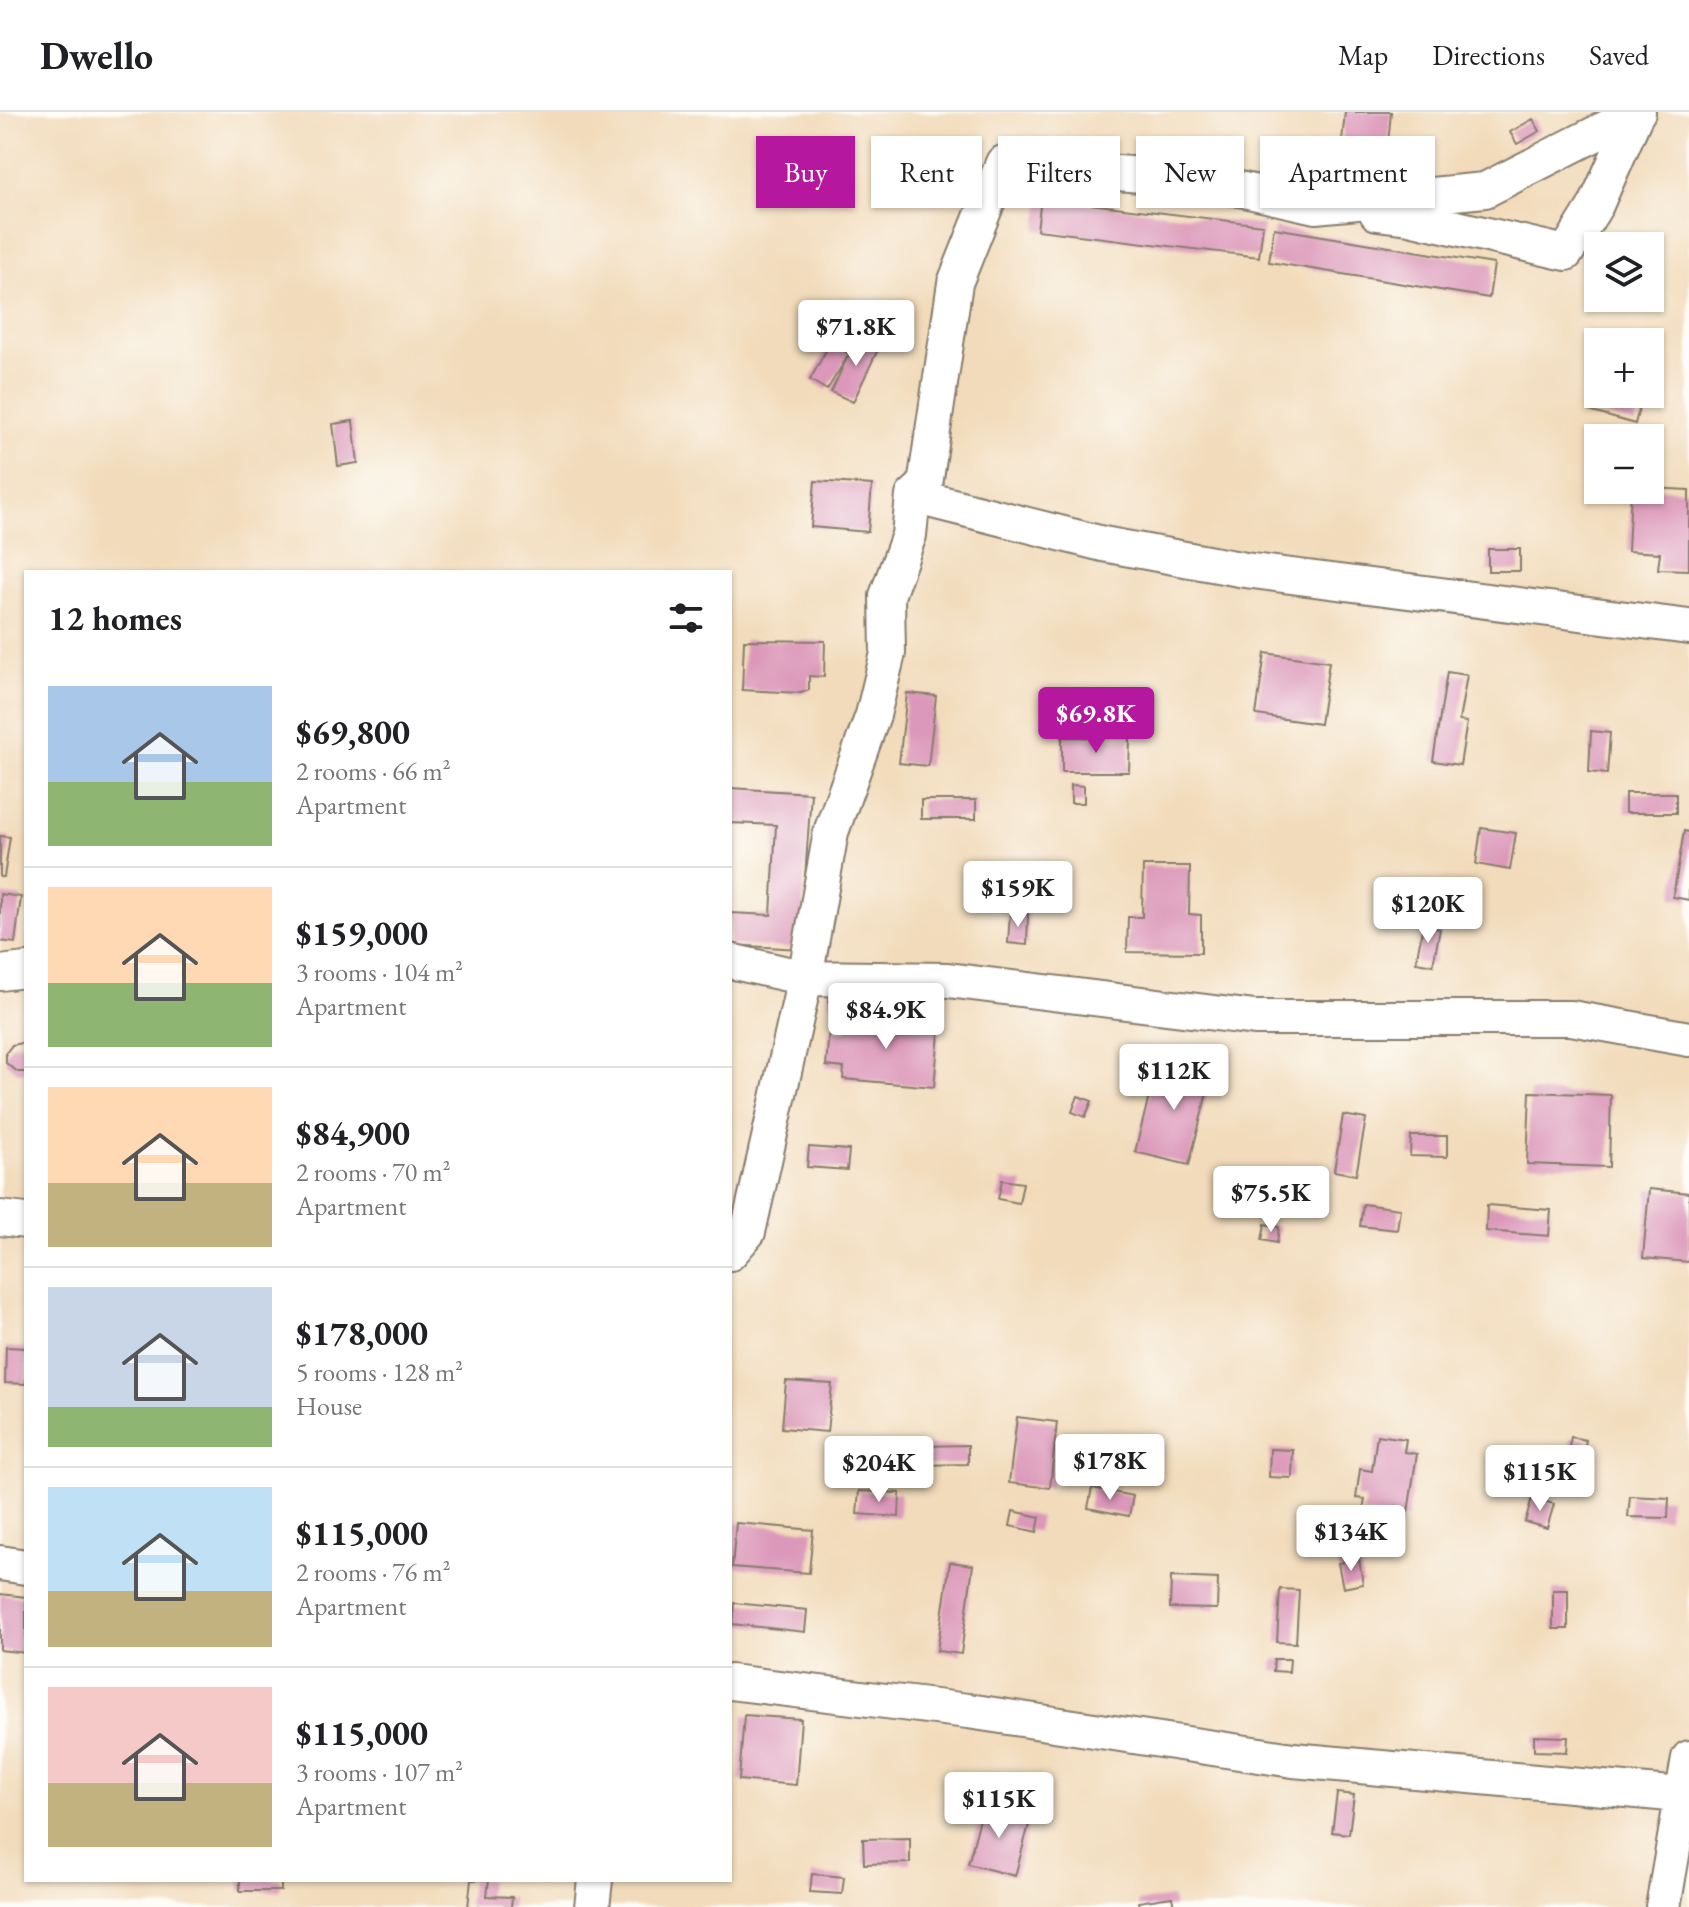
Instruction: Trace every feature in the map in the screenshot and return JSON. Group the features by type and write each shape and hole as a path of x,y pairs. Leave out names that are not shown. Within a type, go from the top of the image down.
{"street":[{"path":"1435,195 1485,190 1637,112"},
{"path":"1332,208 1409,217 1566,253 1596,205 1637,112"},
{"path":"732,1251 748,1232 805,978 831,832 873,715 888,653 887,596 909,535 913,496 925,485 955,283 1003,163 1172,179 1260,194"},
{"path":"913,496 1103,544 1245,570 1365,588 1476,598 1515,608 1689,627"},
{"path":"732,961 805,978 948,980 1255,1018 1571,1018 1685,1032"},
{"path":"0,973 24,970"},
{"path":"0,1218 24,1221"},
{"path":"0,1563 24,1567"},
{"path":"732,1682 968,1711 1293,1760 1681,1795"},
{"path":"1663,1907 1689,1758"},
{"path":"592,1907 595,1882"}],"building":[{"path":"1345,112 1391,112 1389,136 1342,136"},
{"path":"1533,119 1540,131 1517,144 1510,132"},
{"path":"1040,208 1120,208 1263,225 1259,257 1037,230"},
{"path":"1274,228 1494,264 1489,298 1269,262"},
{"path":"859,333 881,343 853,402 831,392"},
{"path":"830,343 849,354 827,390 810,380"},
{"path":"1590,408 1639,408 1635,424 1589,411"},
{"path":"353,421 358,463 338,466 333,424"},
{"path":"815,481 872,485 868,532 811,527"},
{"path":"1664,489 1689,490 1689,570 1658,569 1660,553 1628,551 1630,504 1664,504"},
{"path":"1488,549 1520,549 1520,571 1488,571"},
{"path":"744,640 825,641 824,677 809,676 809,690 801,693 742,690"},
{"path":"1265,653 1329,662 1320,724 1256,715"},
{"path":"1447,672 1467,675 1459,721 1467,722 1460,765 1433,761"},
{"path":"907,693 936,696 928,766 899,763"},
{"path":"1591,731 1610,733 1607,774 1589,772"},
{"path":"1062,737 1130,738 1129,772 1062,772"},
{"path":"1071,785 1084,786 1084,803 1071,803"},
{"path":"732,788 811,793 800,949 732,945 732,913 771,915 776,825 732,823"},
{"path":"1625,793 1676,793 1676,813 1625,813"},
{"path":"921,800 976,800 976,819 921,819"},
{"path":"1481,828 1516,833 1510,870 1476,864"},
{"path":"1684,831 1689,832 1689,900 1673,897"},
{"path":"0,836 10,837 4,877 0,877"},
{"path":"1143,866 1190,866 1189,914 1201,915 1201,953 1127,952 1128,917 1142,917"},
{"path":"0,894 21,897 15,943 0,941"},
{"path":"1010,913 1028,914 1027,945 1008,943"},
{"path":"1423,925 1440,929 1433,965 1416,962"},
{"path":"832,980 869,984 866,1007 829,1003"},
{"path":"848,1015 940,1023 934,1087 843,1079 844,1068 826,1066 829,1030 847,1031"},
{"path":"24,1044 24,1072 18,1072 6,1063 6,1053 12,1045"},
{"path":"1158,1060 1212,1073 1189,1165 1135,1152"},
{"path":"1530,1092 1611,1095 1609,1167 1527,1164"},
{"path":"1078,1096 1092,1101 1085,1117 1072,1112"},
{"path":"1343,1115 1366,1119 1356,1175 1334,1171"},
{"path":"1411,1136 1447,1136 1447,1157 1410,1156"},
{"path":"809,1147 849,1150 847,1170 807,1167"},
{"path":"1002,1180 1023,1183 1019,1203 998,1199"},
{"path":"1649,1189 1689,1193 1689,1262 1643,1258"},
{"path":"1363,1204 1400,1209 1397,1230 1360,1226"},
{"path":"1487,1205 1551,1210 1549,1236 1486,1231"},
{"path":"1265,1224 1279,1227 1277,1243 1262,1240"},
{"path":"6,1347 24,1348 24,1384 5,1383"},
{"path":"786,1381 832,1384 827,1432 782,1428"},
{"path":"1017,1417 1057,1422 1050,1488 1009,1483"},
{"path":"1377,1435 1406,1439 1404,1452 1417,1454 1407,1519 1363,1512 1365,1499 1356,1498 1360,1469 1372,1471"},
{"path":"1571,1437 1586,1440 1580,1473 1564,1470"},
{"path":"968,1445 968,1464 923,1465 923,1446"},
{"path":"1270,1449 1293,1450 1292,1478 1269,1477"},
{"path":"1092,1488 1133,1496 1129,1516 1088,1508"},
{"path":"859,1491 900,1493 899,1517 857,1514"},
{"path":"1630,1496 1669,1498 1668,1518 1628,1517"},
{"path":"1532,1498 1554,1504 1547,1528 1525,1522"},
{"path":"1013,1511 1040,1517 1037,1532 1010,1526"},
{"path":"736,1523 813,1530 809,1573 732,1567"},
{"path":"1359,1559 1363,1584 1343,1588 1338,1563"},
{"path":"950,1562 973,1565 961,1654 937,1651"},
{"path":"1171,1577 1218,1579 1217,1609 1170,1608"},
{"path":"1280,1589 1299,1590 1296,1643 1277,1642"},
{"path":"1553,1590 1568,1590 1568,1629 1553,1629"},
{"path":"0,1594 24,1597 24,1653 0,1650"},
{"path":"734,1603 807,1610 805,1632 732,1624"},
{"path":"1274,1659 1290,1659 1289,1672 1273,1671"},
{"path":"744,1715 801,1719 796,1785 739,1780"},
{"path":"1534,1736 1568,1737 1567,1752 1534,1751"},
{"path":"1337,1793 1354,1795 1349,1834 1332,1832"},
{"path":"985,1800 1010,1807 1008,1815 1030,1821 1015,1876 968,1864"},
{"path":"910,1838 910,1863 864,1864 863,1839"},
{"path":"812,1874 844,1877 842,1894 810,1892"},
{"path":"240,1882 281,1882 281,1891 240,1891"},
{"path":"471,1882 489,1882 487,1896 512,1897 511,1907 468,1907"},
{"path":"1172,1897 1174,1907 1139,1907 1138,1902"}]}
